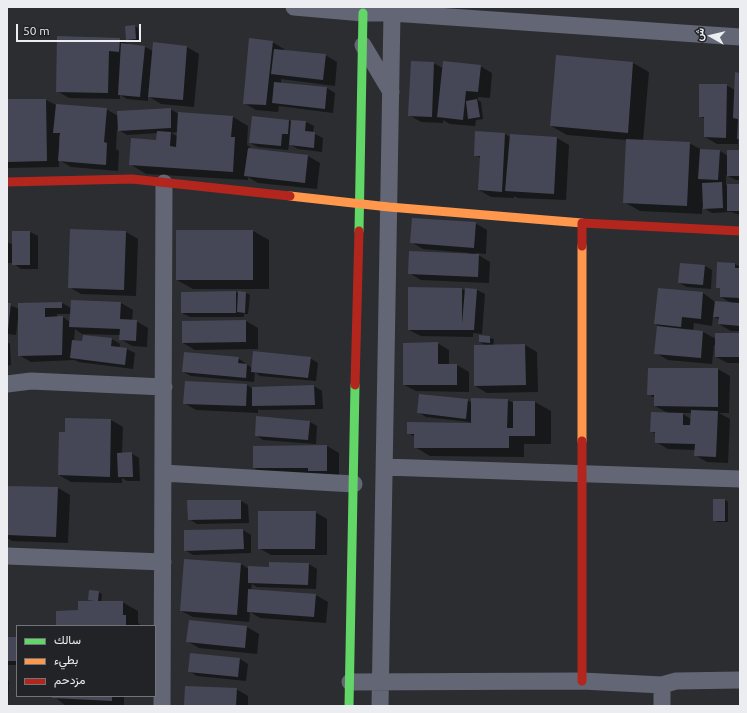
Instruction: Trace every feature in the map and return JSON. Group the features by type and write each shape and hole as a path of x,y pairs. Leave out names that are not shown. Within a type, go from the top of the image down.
{"street":[{"path":"294,7 339,9 363,13 392,13 740,37"},
{"path":"350,706 363,13"},
{"path":"380,706 392,13"},
{"path":"363,45 391,92"},
{"path":"7,182 132,179 389,207 582,223 740,231"},
{"path":"162,706 164,182"},
{"path":"582,223 582,681"},
{"path":"7,384 31,381 164,387"},
{"path":"385,467 740,479"},
{"path":"163,473 354,484"},
{"path":"7,556 163,562"},
{"path":"350,682 582,681 662,685 676,681 740,680"},
{"path":"662,685 662,706"}],"building":[{"path":"135,25 136,39 126,40 125,26"},
{"path":"57,36 120,38 119,52 109,51 108,93 56,92"},
{"path":"249,38 273,41 266,105 243,104"},
{"path":"153,42 187,46 183,100 148,97"},
{"path":"121,43 145,46 140,97 118,95"},
{"path":"274,49 326,54 323,80 271,74"},
{"path":"556,55 633,62 628,133 550,126"},
{"path":"411,61 434,62 432,117 408,116"},
{"path":"443,61 481,65 478,92 466,91 463,120 437,117"},
{"path":"735,72 740,73 740,139 737,139 738,119 733,118"},
{"path":"274,82 327,87 325,109 272,103"},
{"path":"699,84 727,84 726,138 704,137 704,117 699,117"},
{"path":"7,99 46,99 47,161 7,162"},
{"path":"477,99 480,117 468,119 466,101"},
{"path":"56,104 107,108 104,142 107,143 106,165 58,161 60,133 53,133"},
{"path":"171,108 171,128 118,131 117,111"},
{"path":"178,112 233,116 231,137 235,137 233,172 129,165 131,138 156,140 157,131 171,132 170,146 176,147"},
{"path":"252,116 289,120 288,134 282,134 281,146 249,143"},
{"path":"291,120 306,121 305,131 315,132 314,148 289,145"},
{"path":"475,131 505,133 502,192 478,190 480,156 474,156"},
{"path":"510,134 557,137 554,194 505,191"},
{"path":"626,139 690,142 687,206 623,203"},
{"path":"248,148 308,155 305,183 244,176"},
{"path":"700,149 720,150 718,180 698,179"},
{"path":"727,150 740,150 740,176 727,176"},
{"path":"722,182 723,208 703,209 702,183"},
{"path":"727,184 740,184 740,211 727,211"},
{"path":"412,218 476,222 474,248 410,243"},
{"path":"70,229 126,231 124,290 68,288"},
{"path":"176,230 253,230 253,280 176,280"},
{"path":"12,231 30,231 30,265 12,265"},
{"path":"409,251 479,254 478,277 408,274"},
{"path":"717,262 735,263 735,268 740,268 740,298 720,297 720,288 716,288"},
{"path":"680,263 705,265 703,285 678,283"},
{"path":"408,287 462,288 462,324 465,288 477,289 474,330 408,330"},
{"path":"658,288 703,292 701,319 682,317 681,327 654,324"},
{"path":"236,291 236,313 181,313 181,292"},
{"path":"238,291 246,292 245,313 237,312"},
{"path":"71,300 121,302 120,319 137,320 136,341 119,340 120,329 69,327"},
{"path":"715,301 740,303 740,326 718,324 719,317 713,317"},
{"path":"62,302 62,308 45,308 45,317 63,316 62,355 18,356 18,303"},
{"path":"7,303 11,303 8,330 7,330"},
{"path":"246,320 246,342 182,343 182,321"},
{"path":"657,326 703,331 701,358 654,354"},
{"path":"715,333 740,333 740,357 715,357"},
{"path":"83,335 112,338 111,346 127,348 125,365 70,358 72,340 82,341"},
{"path":"479,335 490,336 490,343 479,342"},
{"path":"438,342 438,364 457,364 457,385 403,385 403,343"},
{"path":"525,344 526,385 474,386 474,345"},
{"path":"253,351 311,357 308,378 251,372"},
{"path":"184,352 239,357 238,363 247,364 246,378 182,372"},
{"path":"648,368 718,368 718,407 654,406 654,395 647,395"},
{"path":"185,381 247,384 246,406 183,404"},
{"path":"314,385 315,405 252,406 252,387"},
{"path":"419,394 468,399 466,419 417,413"},
{"path":"471,398 508,399 507,428 513,428 513,401 535,401 535,436 509,436 509,448 414,448 414,434 407,434 407,422 471,423"},
{"path":"691,410 718,411 716,457 694,456 695,444 655,443 655,432 650,432 651,412 683,413 683,425 690,425"},
{"path":"256,416 310,421 308,440 255,436"},
{"path":"65,418 111,419 110,477 58,475 59,432 65,432"},
{"path":"327,445 327,471 308,471 308,468 253,468 253,446"},
{"path":"132,452 133,477 118,477 117,453"},
{"path":"7,486 58,487 56,537 7,535"},
{"path":"713,499 725,499 725,521 713,521"},
{"path":"187,500 241,500 241,519 188,520"},
{"path":"258,511 316,511 315,549 258,549"},
{"path":"243,529 244,549 184,551 184,530"},
{"path":"184,559 241,563 237,615 180,611"},
{"path":"269,562 309,563 308,585 248,583 248,566 269,567"},
{"path":"248,589 316,594 314,617 247,612"},
{"path":"89,590 99,591 98,601 123,601 123,615 126,615 126,625 56,625 56,611 78,610 78,601 94,601 88,600"},
{"path":"189,620 247,626 245,648 186,642"},
{"path":"7,637 16,637 16,661 7,661"},
{"path":"190,653 240,658 238,677 188,672"},
{"path":"185,686 237,688 236,706 184,706"},
{"path":"112,697 112,701 52,698"}],"traffic: fast":[{"path":"359,231 363,13"},
{"path":"349,706 355,385"}],"traffic: slow":[{"path":"290,196 389,207 582,223"},
{"path":"582,246 582,441"}],"traffic: jam":[{"path":"7,182 132,179 290,196"},
{"path":"582,246 582,223 740,231"},
{"path":"355,385 359,231"},
{"path":"582,441 582,681"}]}
